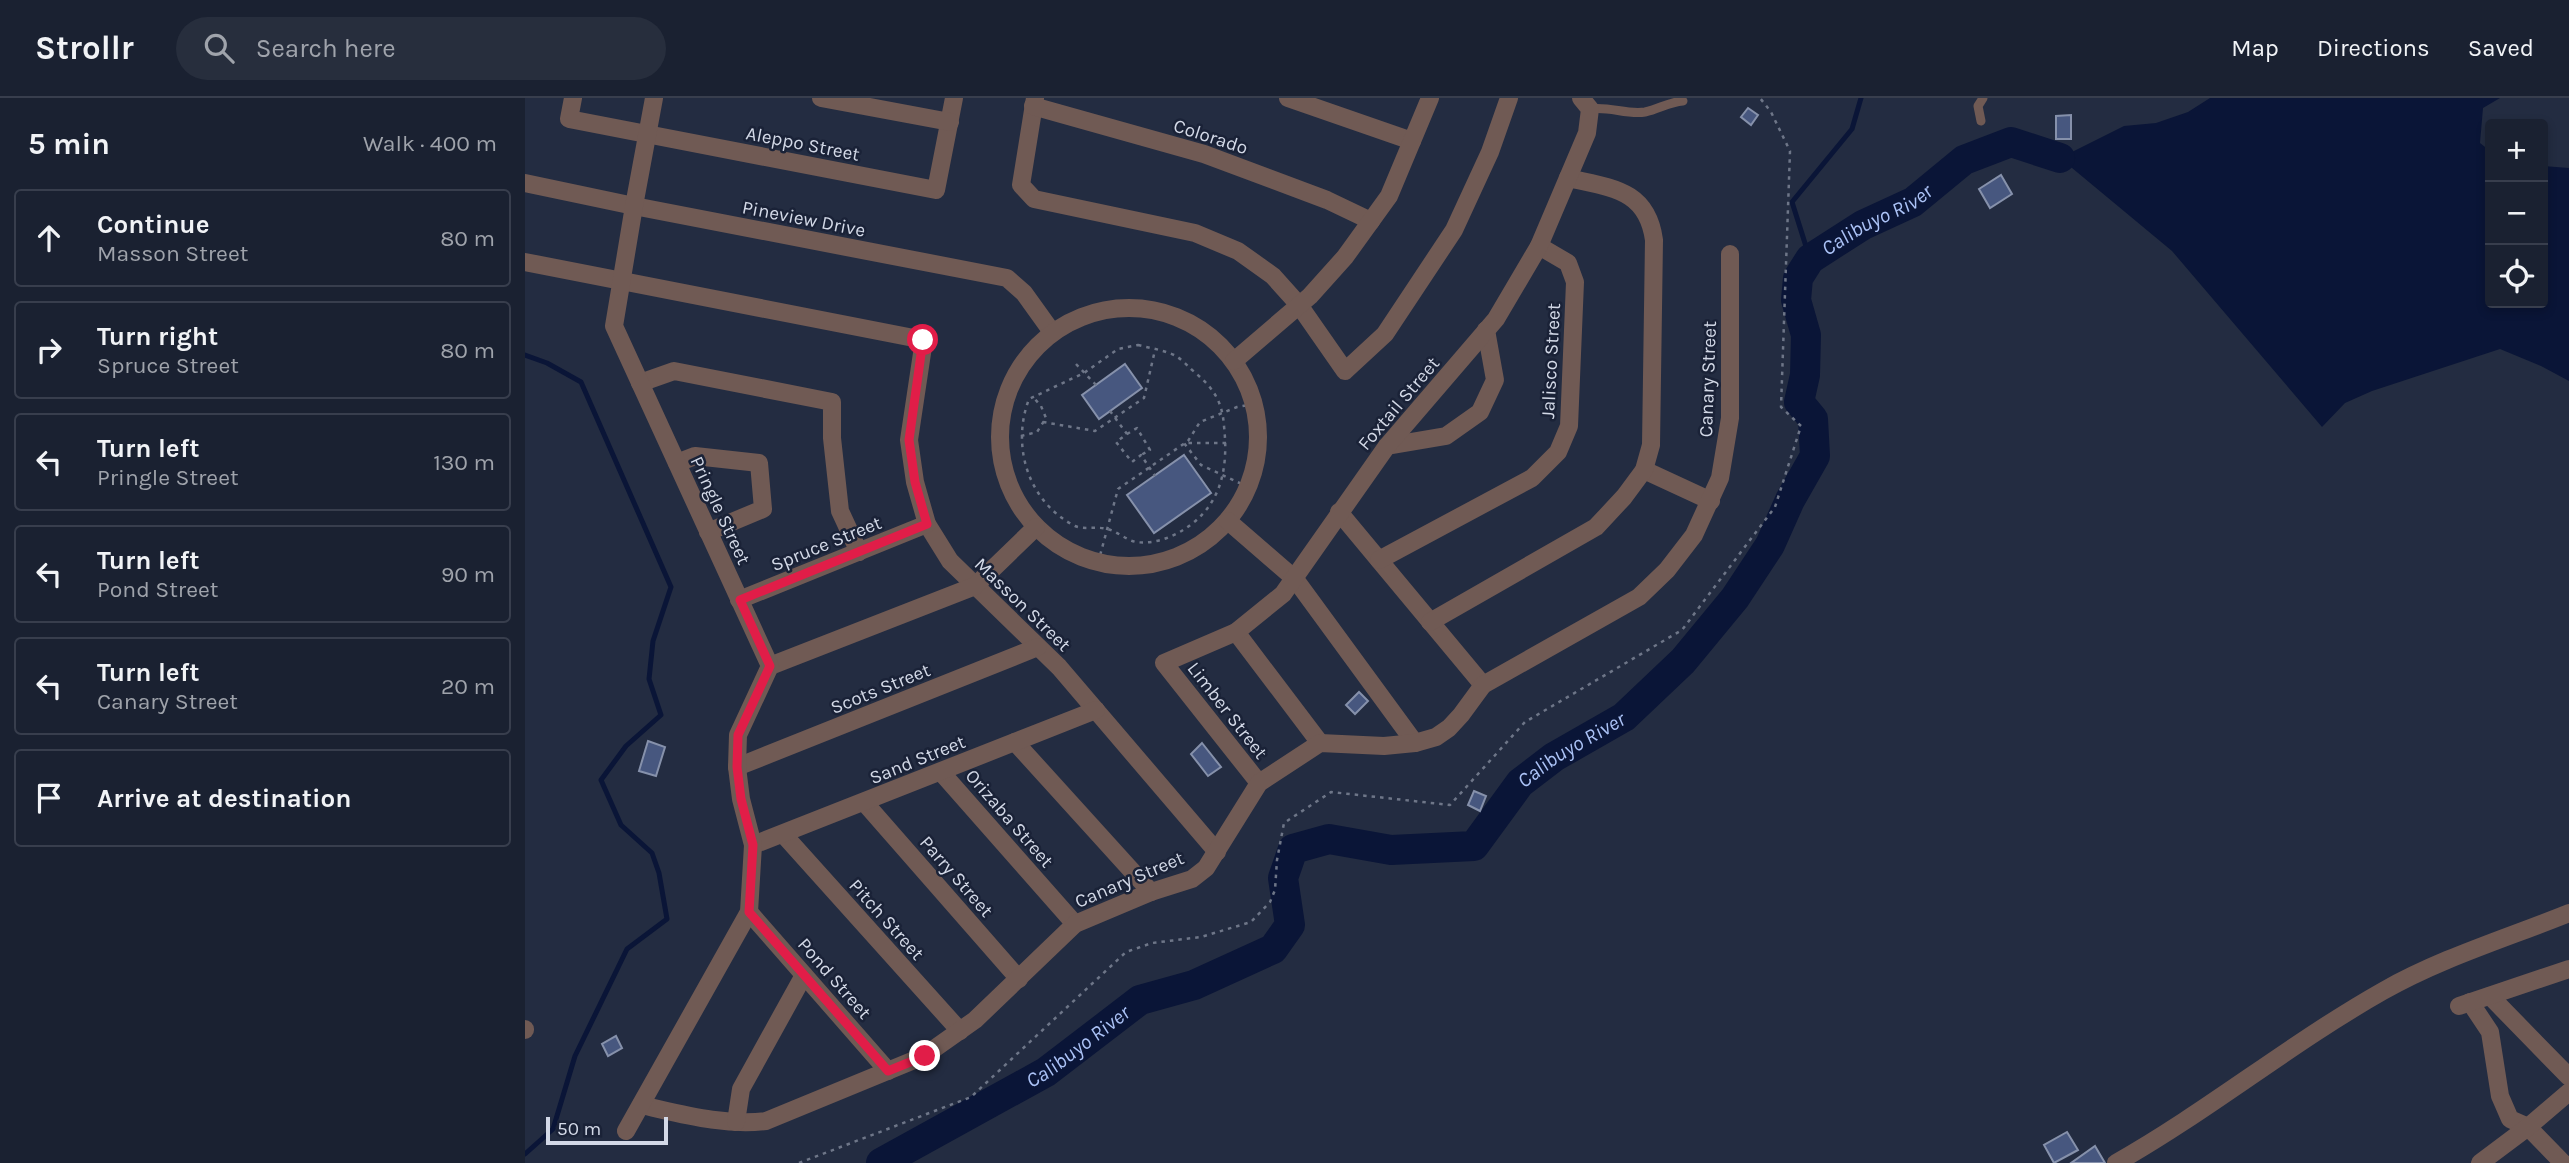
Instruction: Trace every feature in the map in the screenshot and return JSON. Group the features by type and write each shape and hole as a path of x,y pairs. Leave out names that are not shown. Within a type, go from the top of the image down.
{"street":[{"name":"Aleppo Street","path":"573,98 569,119 936,190 954,98"},
{"path":"633,206 654,98"},
{"path":"821,98 950,122"},
{"path":"1288,98 1412,141"},
{"path":"1234,361 1299,306 1345,257 1389,196 1430,98"},
{"path":"1034,102 1021,185 1034,198 1195,233 1238,251 1273,276 1299,306 1345,371 1385,334 1454,230 1490,152 1509,98"},
{"name":"Colorado","path":"1034,102 1204,154 1327,201 1371,221"},
{"name":"Foxtail Street","path":"1164,663 1236,632 1268,607 1295,579 1387,446 1496,319 1539,246 1587,133 1586,104"},
{"path":"1430,622 1596,527 1644,470 1651,445 1652,223 1643,207 1631,196 1618,190 1568,178"},
{"name":"Pineview Drive","path":"525,183 1007,278 1024,293 1052,332"},
{"name":"Pringle Street","path":"633,206 614,326 770,666"},
{"name":"Jalisco Street","path":"1379,560 1532,478 1558,452 1569,426 1575,282 1569,263 1539,246"},
{"name":"Canary Street","path":"641,1105 736,1122 766,1121 925,1056 975,1020 1075,924 1151,892 1192,879 1206,868 1259,783 1321,743 1384,746 1415,743 1436,737 1449,729 1483,685 1639,597 1682,552 1694,535 1720,478 1730,418 1730,254"},
{"path":"525,262 622,280"},
{"name":"Masson Street","path":"622,280 923,340 909,440 915,482 927,524 950,561 1059,667 1217,852"},
{"path":"1126,307 1157,310 1186,321 1212,338 1234,361 1254,404 1258,432 1256,460 1248,487 1227,521 1201,545 1169,561 1133,567 1098,563 1075,555 1055,543 1036,527 1016,500 1004,469 1000,436 1004,403 1017,372 1033,350 1052,332 1073,319 1095,311 1126,307"},
{"path":"1387,446 1446,436 1480,412 1495,380 1486,330"},
{"path":"640,383 674,371 832,402 832,438 840,511 859,552"},
{"path":"677,463 695,456 758,463 763,509 709,533"},
{"path":"1644,470 1711,501"},
{"path":"1339,512 1483,685"},
{"path":"1227,521 1295,579 1415,743"},
{"name":"Spruce Street","path":"740,600 927,524"},
{"path":"626,1131 749,912 753,845 741,799 737,767 738,735 770,666 975,586 1036,527"},
{"path":"1236,632 1321,743"},
{"name":"Scots Street","path":"737,767 1038,647"},
{"name":"Limber Street","path":"1164,663 1259,783"},
{"name":"Sand Street","path":"753,845 1096,710"},
{"path":"1015,742 1151,892"},
{"name":"Orizaba Street","path":"941,772 1075,924"},
{"name":"Parry Street","path":"865,802 1019,978"},
{"name":"Pitch Street","path":"783,834 960,1031"},
{"name":"Pond Street","path":"749,912 888,1071"},
{"path":"2116,1163 2384,990 2569,913"},
{"path":"2563,1163 2528,1127 2510,1119 2500,1096 2490,1031 2464,1004 2567,973"},
{"path":"736,1122 741,1089 804,975"},
{"path":"2490,996 2569,1077"},
{"path":"2480,1163 2569,1092"}],"lane":[{"path":"1982,121 1977,106 1983,98"},
{"path":"1586,104 1632,113 1646,112 1671,102 1683,101"}],"path":[{"path":"799,1163 971,1097 1126,952 1152,943 1201,937 1251,922 1270,902 1275,890 1277,860 1285,823 1331,792 1450,805 1525,722 1682,631 1775,507 1801,426 1781,407 1790,151 1771,112 1760,98"},
{"path":"1138,345 1176,356 1212,387 1223,413 1226,443 1222,476 1212,506 1190,527 1162,541 1135,542 1107,529 1077,527 1048,505 1029,479 1021,436 1023,414 1029,399 1084,373 1118,349 1138,345"},
{"path":"1043,422 1095,431 1144,398 1155,350"},
{"path":"1076,364 1096,385"},
{"path":"1021,436 1037,432 1046,418 1033,397"},
{"path":"1098,563 1118,489 1184,443 1200,422 1254,404"},
{"path":"1110,411 1127,434"},
{"path":"1137,428 1150,450 1141,455 1132,462 1116,442 1137,428"},
{"path":"1184,443 1226,443"},
{"path":"1184,443 1201,465 1248,487"},
{"path":"1141,455 1154,476"}],"water":[{"path":"2210,98 2500,98 2483,108 2480,143 2485,147 2485,308 2548,308 2548,166 2569,168 2569,381 2500,349 2372,391 2345,403 2322,427 2172,251 2060,158 2124,126 2156,123 2188,112"}],"building":[{"path":"1748,108 1758,115 1751,125 1741,117"},
{"path":"2071,115 2071,139 2056,139 2056,116"},
{"path":"2001,175 2012,194 1990,208 1979,189"},
{"path":"1125,364 1142,388 1099,419 1082,395"},
{"path":"1184,455 1211,493 1154,533 1127,495"},
{"path":"1359,692 1368,701 1355,714 1346,705"},
{"path":"648,741 665,747 656,776 639,771"},
{"path":"1202,743 1221,767 1208,776 1191,754"},
{"path":"1474,791 1486,796 1480,811 1468,805"},
{"path":"616,1036 622,1048 608,1056 602,1044"},
{"path":"2067,1132 2078,1150 2054,1163 2044,1145"},
{"path":"2095,1146 2105,1163 2071,1163"}],"waterway":[{"path":"1810,259 1792,202 1852,129 1861,98"},
{"name":"Calibuyo River","path":"881,1163 1046,1072 1140,1000 1194,985 1273,949 1290,925 1283,878 1293,849 1329,839 1391,850 1474,846 1520,783 1554,757 1624,717 1683,661 1735,598 1770,545 1790,500 1815,456 1813,419 1799,402 1805,375 1806,335 1796,300 1798,278 1810,259 1863,225 1913,202 1964,160 2011,142 2060,158"},
{"path":"525,355 547,363 581,382 671,587 653,641 649,679 661,715 626,746 601,780 621,825 652,853 659,873 667,919 627,949 575,1056 553,1129 525,1154"}],"route":[{"path":"923,340 909,440 915,482 927,524 740,600 770,666 738,735 737,767 741,799 753,845 749,912 888,1071 925,1056"}]}
